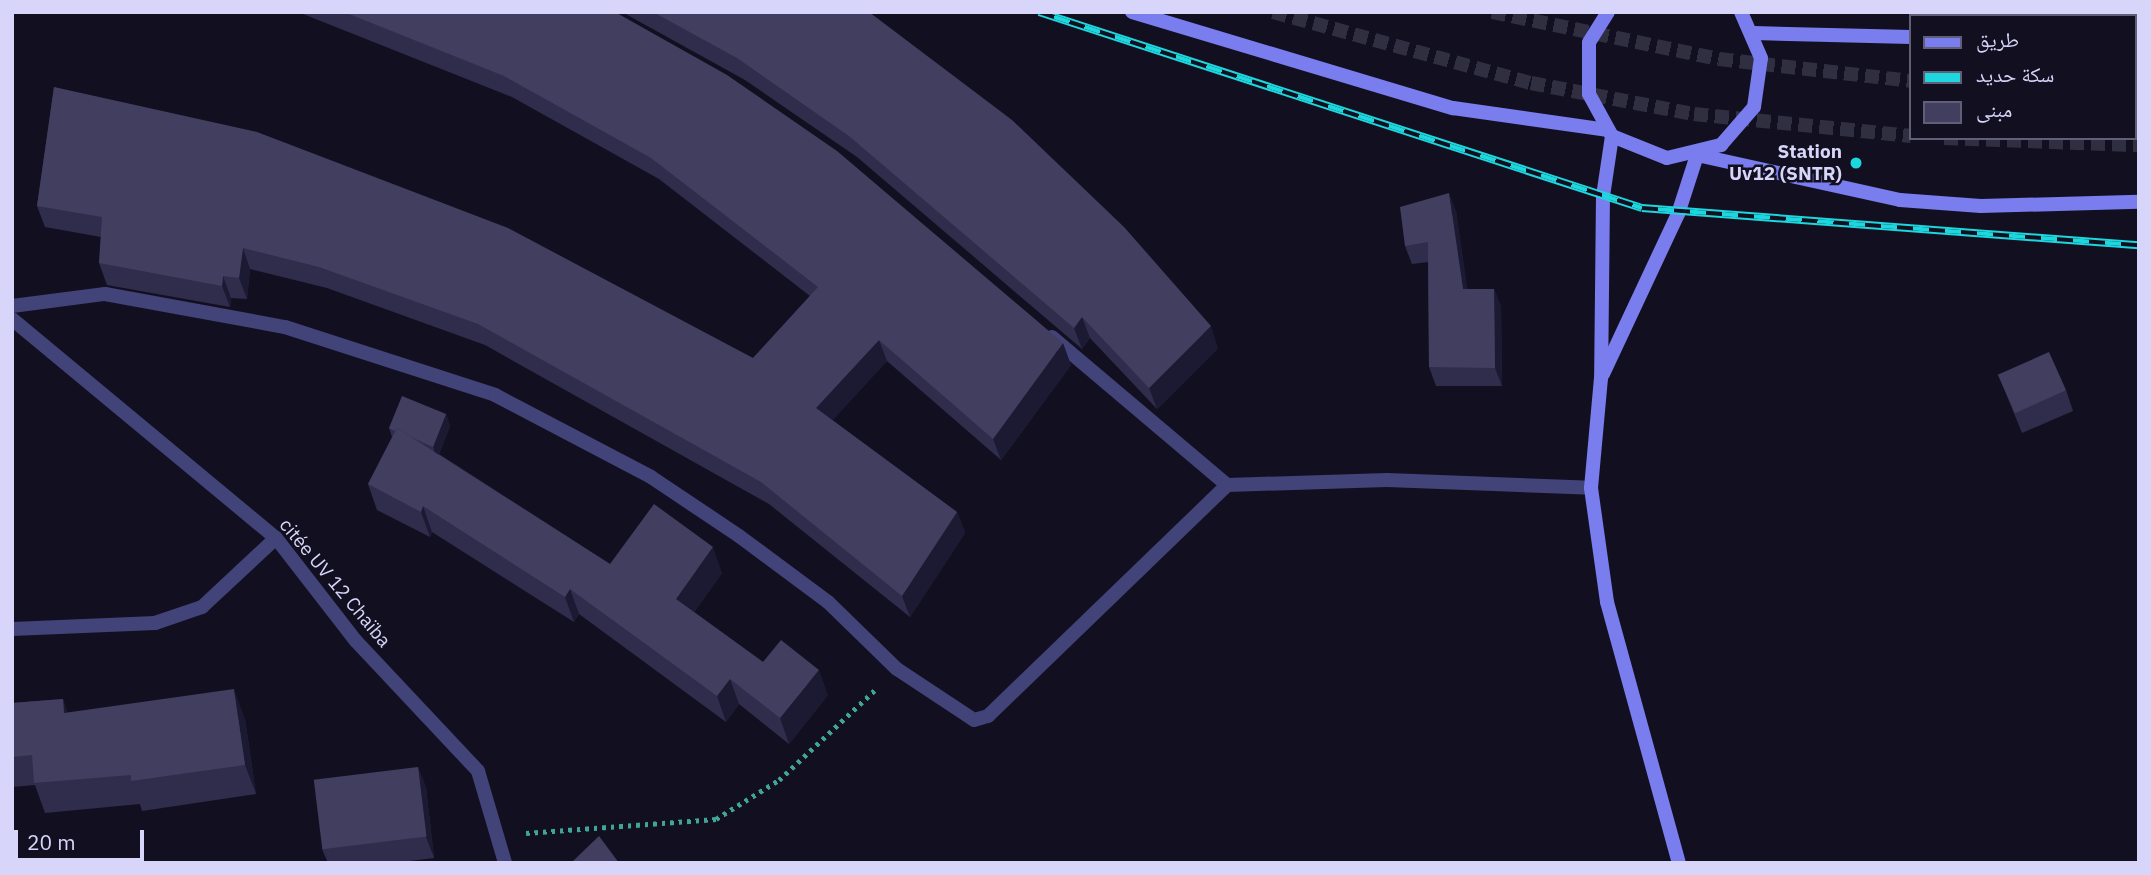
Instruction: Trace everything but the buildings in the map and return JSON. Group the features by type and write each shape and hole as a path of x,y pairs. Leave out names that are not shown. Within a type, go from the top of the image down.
{"main road":[{"path":"1132,12 1454,108 1610,133 1667,158 1697,155 1721,145 1754,107 1761,83 1754,33 1741,12"},
{"path":"1608,12 1589,43 1585,68 1589,94 1610,133 1603,196 1601,378 1591,488 1607,602 1679,863"},
{"path":"1754,33 1910,37"},
{"path":"1697,155 1900,200 1981,206 2139,202"},
{"path":"1601,378 1678,214 1697,155"}],"street":[{"path":"12,306 105,293 285,327 495,394 651,477 739,536 828,602 897,669 957,715 988,716 1227,485"},
{"name":"citée UV 12 Chaïba","path":"12,319 276,538 356,640 478,771 505,863"},
{"path":"1034,321 1227,485 1387,480 1591,488"},
{"path":"12,629 167,619 202,607 276,538"},
{"path":"1671,863 1673,839"}],"path":[{"path":"497,835 716,819 779,780 897,669"}],"tunnel":[{"path":"1273,12 1531,83 1694,114 1910,136"},
{"path":"1492,12 1719,59 1910,81"},
{"path":"2000,140 2139,145"}],"railway":[{"path":"1039,12 1642,208 2139,245"}],"place":[{"name":"Station Uv12 (SNTR)","path":"1856,163"}]}
